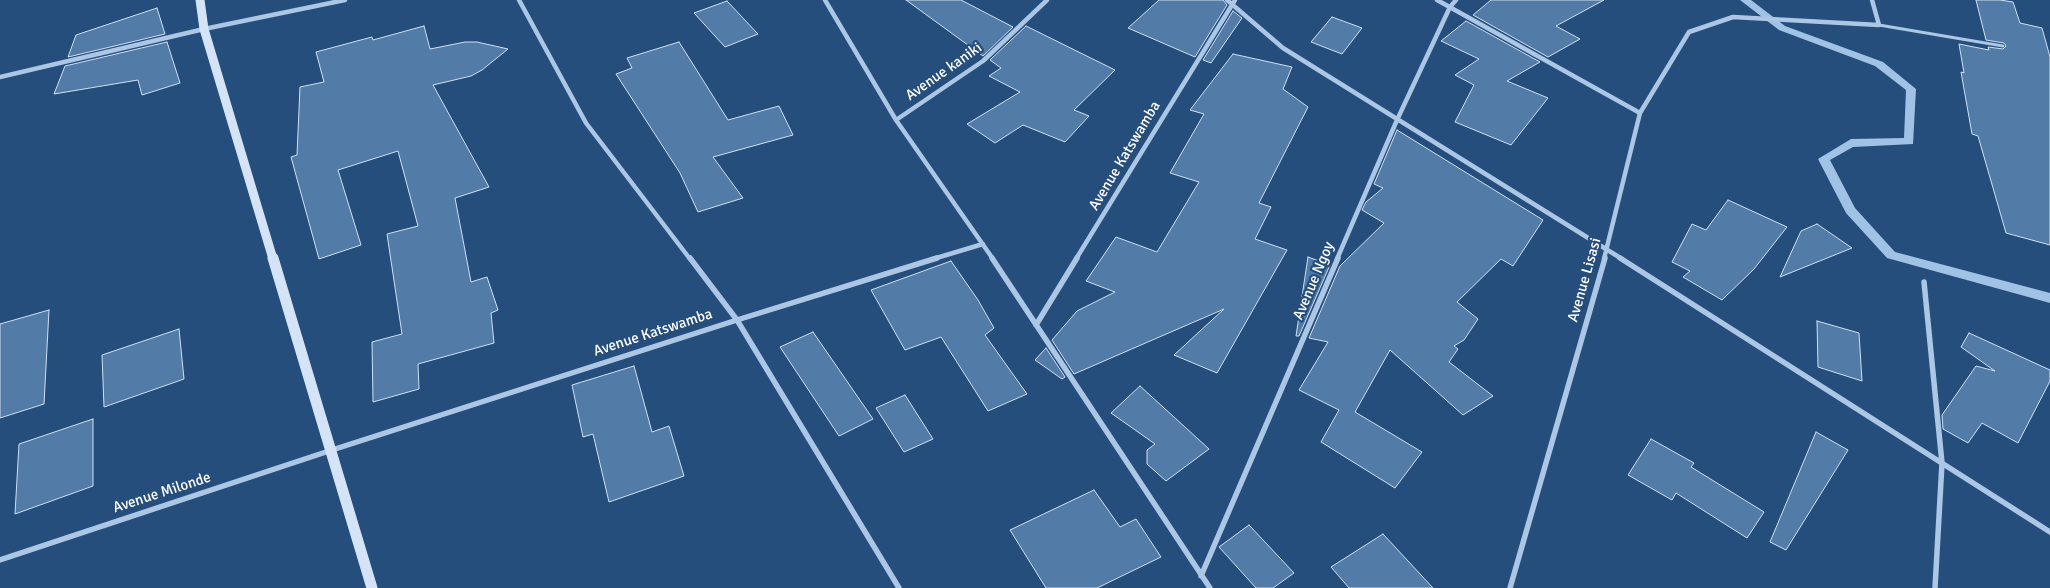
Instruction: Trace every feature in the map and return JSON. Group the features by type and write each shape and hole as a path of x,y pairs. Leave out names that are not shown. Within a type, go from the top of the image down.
{"street":[{"path":"200,0 204,29 372,588"},
{"path":"0,77 204,29 345,0"},
{"path":"520,0 586,123 737,320 899,588"},
{"path":"825,0 896,120 983,244 1210,588"},
{"name":"Avenue kaniki","path":"896,120 983,61 1046,0"},
{"path":"1227,0 1234,2 1283,48 1607,250 2050,532"},
{"path":"1437,0 1640,113"},
{"name":"Avenue Ngoy","path":"1201,576 1397,120 1450,7 1456,0"},
{"path":"1872,0 1879,25"},
{"name":"Avenue Katswamba","path":"1036,325 1234,2"},
{"name":"Avenue Lisasi","path":"1510,588 1607,250 1640,113 1689,32 1734,17 1879,25"},
{"name":"Avenue Katswamba","path":"332,450 737,320 983,244"},
{"path":"1924,282 1942,463 1935,588"},
{"name":"Avenue Milonde","path":"0,560 332,450"}],"lane":[{"path":"1879,25 2003,46"}],"building":[{"path":"906,0 961,0 1013,27 983,56"},
{"path":"1159,0 1223,0 1227,5 1195,57 1128,28"},
{"path":"1491,0 1604,0 1556,26 1580,39 1548,57 1473,15"},
{"path":"1976,0 2013,2 2020,23 2042,28 2050,57 2050,245 2006,233 1978,136 1972,134 1961,72 1964,73 1959,44 1989,50 1988,47 2003,49 2006,46 2004,43 1986,40"},
{"path":"727,1 758,34 725,47 694,13"},
{"path":"157,8 165,34 68,57 76,35"},
{"path":"1233,11 1242,18 1211,63 1203,60"},
{"path":"1332,17 1362,28 1342,54 1311,42"},
{"path":"1466,21 1540,62 1507,81 1548,98 1511,145 1455,122 1474,85 1455,75 1479,59 1441,41"},
{"path":"424,26 430,49 465,42 477,42 508,49 482,70 471,76 433,85 489,187 455,198 471,282 487,277 498,310 491,313 494,343 418,364 419,389 373,402 372,342 402,334 387,234 418,226 398,151 338,170 361,245 319,259 291,157 297,155 300,87 324,82 316,52 372,37 373,40"},
{"path":"1026,26 1115,70 1074,110 1089,116 1065,142 1023,125 995,143 967,124 1020,92 989,76 1001,68 990,60"},
{"path":"167,42 180,83 142,95 138,80 54,94 65,66"},
{"path":"679,42 728,120 779,106 793,135 713,157 743,198 698,212 680,173 616,74 632,68 627,58"},
{"path":"1233,54 1292,67 1283,89 1308,107 1259,203 1271,207 1255,239 1287,250 1217,373 1174,355 1224,309 1074,374 1052,340 1077,311 1115,292 1086,281 1116,237 1157,252 1199,182 1170,173 1204,114 1190,110"},
{"path":"1397,130 1543,220 1513,266 1501,259 1457,302 1478,319 1464,340 1454,346 1458,349 1449,362 1493,396 1463,415 1390,350 1355,412 1422,452 1395,488 1321,442 1339,410 1299,390 1328,342 1309,338 1340,266 1384,223 1362,210 1366,202 1383,188 1374,184"},
{"path":"1728,200 1787,227 1754,269 1722,300 1683,277 1690,271 1672,262 1692,224 1706,230"},
{"path":"1817,224 1852,248 1780,277 1801,231"},
{"path":"1308,257 1330,265 1299,336 1296,336"},
{"path":"951,261 978,300 994,328 985,335 1027,394 988,411 941,337 905,350 871,290"},
{"path":"49,310 44,404 0,418 0,324"},
{"path":"1817,321 1859,333 1862,381 1818,367"},
{"path":"179,329 184,379 104,407 102,355"},
{"path":"813,332 873,419 839,436 780,347"},
{"path":"1969,333 2050,370 2050,381 2018,443 1982,423 1968,443 1943,429 1942,415 1976,366 1995,371 1961,347"},
{"path":"1046,348 1065,377 1062,379 1035,360"},
{"path":"634,366 652,432 669,426 684,476 609,502 593,434 583,437 572,385"},
{"path":"1140,386 1209,449 1166,481 1147,464 1147,450 1155,444 1111,413"},
{"path":"905,395 933,439 904,452 876,408"},
{"path":"93,419 93,486 15,514 19,444"},
{"path":"1816,432 1848,450 1786,550 1770,542"},
{"path":"1651,439 1694,463 1691,467 1764,512 1747,538 1676,493 1672,500 1628,475"},
{"path":"1094,490 1120,527 1136,519 1161,557 1097,588 1046,588 1010,530"},
{"path":"1249,525 1294,573 1273,588 1256,588 1219,547"},
{"path":"1383,534 1433,588 1349,588 1331,567"}],"waterway":[{"path":"1745,0 1782,28 1879,64 1911,89 1909,141 1851,143 1824,159 1850,210 1891,255 2050,298"}]}
